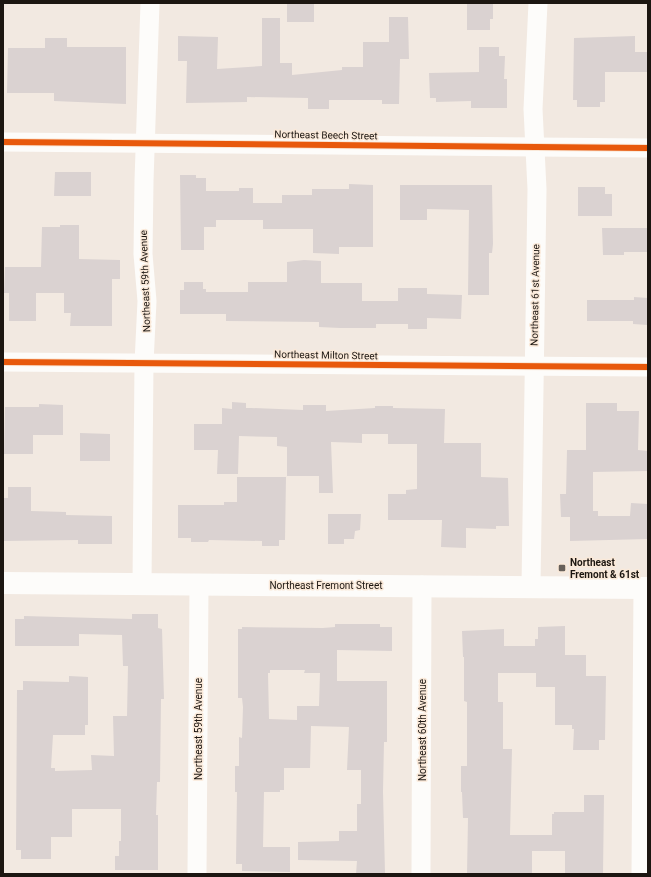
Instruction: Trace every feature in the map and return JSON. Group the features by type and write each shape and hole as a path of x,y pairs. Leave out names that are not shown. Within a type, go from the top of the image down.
{"main road":[{"name":"Northeast Fremont Street","path":"3,583 646,588"}],"street":[{"name":"Northeast 59th Avenue","path":"142,584 144,363 147,315 143,237 150,3"},
{"name":"Northeast 61st Avenue","path":"531,587 537,189 533,108 538,3"},
{"name":"Northeast Beech Street","path":"3,142 648,148"},
{"name":"Northeast Milton Street","path":"3,362 648,367"},
{"name":"Northeast 59th Avenue","path":"197,874 199,585"},
{"name":"Northeast 60th Avenue","path":"421,874 422,586"},
{"path":"641,874 646,588"}],"building":[{"path":"287,3 314,3 314,22 287,22"},
{"path":"467,3 493,3 493,19 490,19 490,30 467,30"},
{"path":"389,17 408,17 409,59 400,59 399,104 382,104 382,100 329,100 329,109 308,109 308,98 247,97 247,102 186,103 187,61 178,61 178,36 218,37 217,69 262,66 262,18 280,18 280,63 292,63 292,75 342,70 342,67 363,67 363,42 389,42"},
{"path":"635,36 635,52 647,52 647,72 605,72 605,102 600,102 600,107 577,107 577,100 573,100 574,38"},
{"path":"45,38 67,38 67,47 126,47 126,104 54,101 54,93 7,93 8,48 45,48"},
{"path":"479,47 499,47 499,56 505,56 504,79 507,79 507,108 471,108 471,101 436,102 436,98 430,98 429,73 479,72"},
{"path":"55,172 91,172 91,196 54,196"},
{"path":"180,175 196,175 196,178 206,178 206,191 239,191 239,188 253,188 253,203 282,203 282,195 312,195 312,189 349,189 349,184 373,185 373,247 339,247 339,254 313,253 313,229 263,229 263,220 216,220 216,227 204,227 204,250 181,250"},
{"path":"400,185 492,185 493,244 492,253 489,253 489,295 468,295 469,210 427,209 427,220 400,220"},
{"path":"578,187 605,187 605,194 612,194 612,216 578,216"},
{"path":"60,225 79,225 79,259 120,260 120,279 112,279 112,326 70,326 71,313 64,313 64,293 36,293 36,321 9,321 9,293 4,293 5,267 41,267 42,227 60,227"},
{"path":"602,228 648,228 648,252 624,252 624,255 603,255"},
{"path":"304,260 321,261 321,283 362,283 362,301 398,301 398,288 427,288 427,294 462,295 461,319 427,318 427,329 408,329 408,324 376,324 376,328 340,328 319,327 319,322 226,321 226,314 180,314 180,290 184,290 184,282 203,282 203,289 206,289 206,292 248,292 248,282 287,282 287,262"},
{"path":"634,297 648,298 648,325 633,324 633,321 587,321 587,300 634,300"},
{"path":"232,402 246,403 246,408 303,410 303,405 326,405 326,411 375,408 375,406 393,406 393,408 445,409 444,443 481,443 481,477 508,478 509,526 496,526 496,529 466,528 466,548 441,547 442,520 388,520 388,494 406,494 406,490 417,489 417,444 388,444 388,434 362,434 362,443 331,442 333,493 319,493 319,476 287,476 287,447 277,446 277,437 239,436 238,474 217,474 218,450 194,450 194,424 222,424 222,408 232,409"},
{"path":"586,403 617,403 617,411 639,411 638,450 648,451 648,471 593,472 593,511 598,511 598,516 630,516 631,503 648,504 648,539 570,541 570,517 561,517 560,494 566,494 567,450 586,450"},
{"path":"39,404 63,405 63,435 33,435 33,454 4,454 5,407 39,407"},
{"path":"80,433 110,434 110,461 80,461"},
{"path":"237,477 286,477 285,540 279,540 279,546 262,546 262,541 209,540 208,542 191,542 191,538 178,538 178,505 224,505 224,502 237,502"},
{"path":"8,487 31,487 31,511 66,512 66,515 112,516 112,544 78,544 78,540 3,541 3,498 8,498"},
{"path":"328,514 361,514 360,530 355,531 354,539 344,539 344,544 328,544"},
{"path":"132,614 158,614 158,628 162,629 164,699 161,699 160,782 157,782 156,815 158,815 158,870 115,870 115,856 119,856 119,841 121,841 121,809 72,809 72,837 51,837 51,859 21,859 21,850 16,850 17,690 23,690 23,681 69,682 69,676 88,677 88,725 85,725 85,735 53,735 51,768 55,768 55,771 92,770 91,755 114,756 113,716 127,716 128,666 123,666 122,635 79,634 79,646 15,646 15,619 24,619 24,616 132,619"},
{"path":"335,624 380,624 380,627 392,627 392,651 337,650 337,681 387,681 387,742 384,742 383,792 385,873 356,874 357,861 298,860 298,842 339,841 339,831 357,831 357,804 361,804 361,770 347,770 349,727 311,726 310,768 284,768 284,790 280,790 280,792 264,792 263,847 290,847 290,872 242,871 242,864 236,864 237,792 235,792 235,766 239,766 239,737 242,738 243,707 242,698 238,698 238,629 242,629 242,627 335,627","holes":["270,670 305,670 304,673 320,673 319,706 297,706 297,720 269,719 268,673 270,673"]},
{"path":"565,626 565,655 586,655 586,676 606,676 605,740 599,740 599,750 573,750 574,729 572,729 572,725 555,725 555,687 536,687 536,673 498,673 498,702 503,702 503,749 512,749 510,835 552,835 552,814 554,814 554,812 584,812 584,795 604,795 603,874 565,874 565,851 532,851 532,874 467,874 468,818 463,818 461,792 461,766 467,766 467,702 464,701 464,657 462,631 504,629 504,646 535,646 535,639 538,639 538,627"}],"cycle path":[{"path":"3,142 648,148"},
{"path":"3,362 648,367"}],"place":[{"name":"Northeast Fremont & 61st","path":"562,568"}]}
